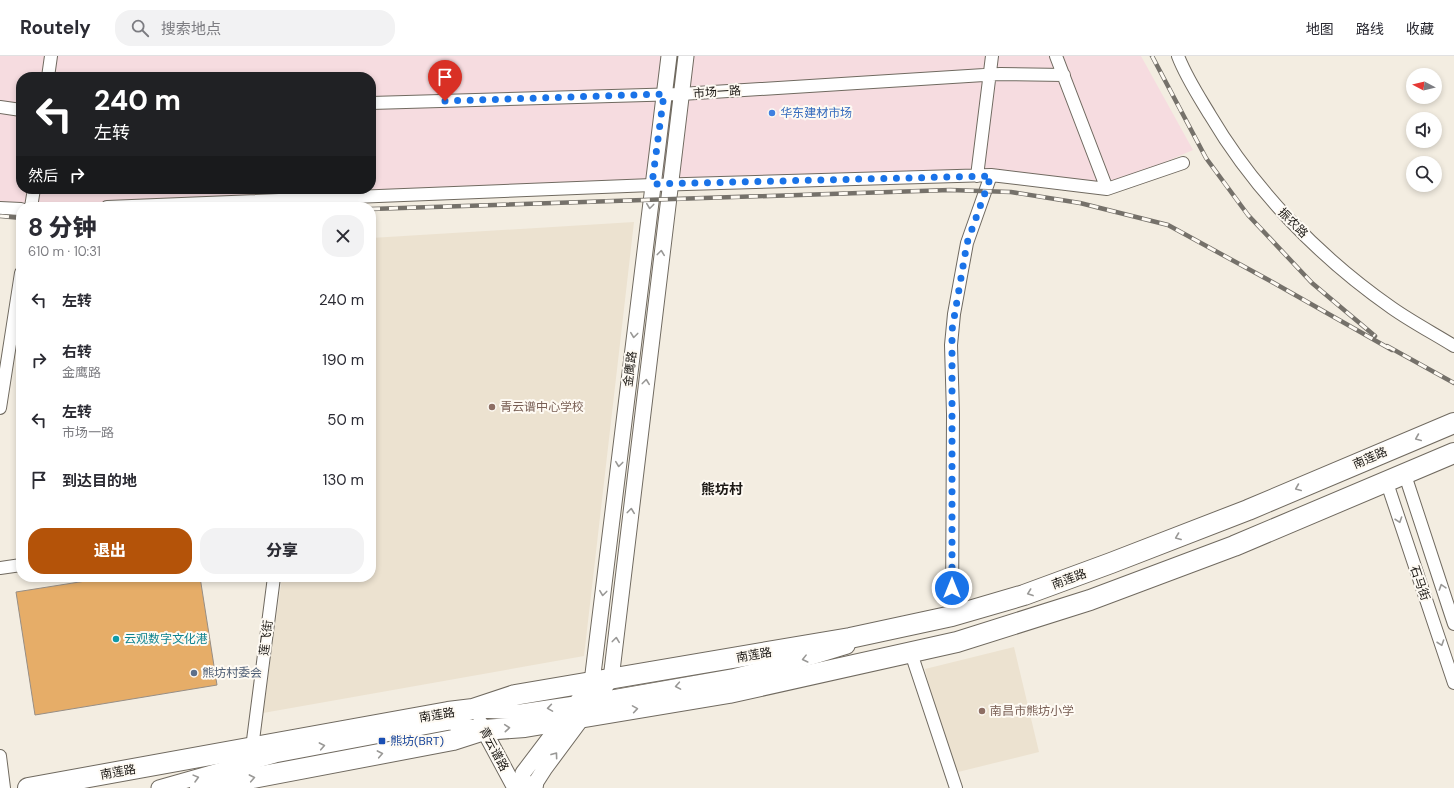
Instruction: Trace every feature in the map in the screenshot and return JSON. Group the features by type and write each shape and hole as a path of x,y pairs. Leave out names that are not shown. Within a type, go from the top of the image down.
{"highway":[{"name":"南莲路","path":"28,788 448,712 473,710 515,695 599,687 850,638 952,616 1024,595 1111,563 1248,510 1454,423"},
{"path":"200,788 453,740 484,730 525,727 574,714 730,693 958,642 1090,600 1234,546 1387,483 1454,453"}],"street":[{"path":"49,72 51,56"},
{"name":"金鹰路","path":"599,687 652,184 669,56"},
{"name":"金鹰路","path":"599,687 686,56"},
{"path":"977,176 992,56"},
{"path":"1056,56 1107,189"},
{"name":"振农路","path":"1178,56 1184,72 1228,145 1276,206 1333,262 1392,308 1454,346"},
{"name":"市场一路","path":"376,103 681,94 989,75 1064,75"},
{"path":"0,107 16,109"},
{"path":"225,202 652,184 669,185 977,176 991,176 1107,189 1183,162"},
{"path":"952,616 951,345 954,314 967,243 991,176"},
{"path":"0,208 16,209"},
{"path":"0,408 16,305"},
{"name":"石马街","path":"1405,475 1454,624"},
{"name":"石马街","path":"1387,483 1454,683"},
{"path":"0,568 16,565"},
{"name":"莲飞街","path":"252,748 273,582"},
{"path":"523,788 523,773 599,687 732,677 811,657 909,626"},
{"path":"911,652 956,788"},
{"path":"473,710 574,714"},
{"name":"青云谱路","path":"473,710 515,788"},
{"path":"535,788 536,782 574,714"},
{"path":"159,788 275,755 450,722 484,730"},
{"path":"0,756 4,788"}],"shaded area":[{"name":"华东建材市场","path":"0,56 1141,56 1193,150 1107,187 978,174 332,202 16,202 16,208 0,212"},
{"name":"青云谱中心学校","path":"634,222 584,656 263,713 281,582 376,582 376,238"},
{"name":"南昌市熊坊小学","path":"1014,647 1039,752 950,774 925,669"}],"building":[{"name":"云观数字文化港","path":"79,582 201,582 217,685 35,715 16,592"}],"railway":[{"path":"1152,56 1206,158 1248,215 1312,283 1375,336"},
{"path":"376,209 950,190 1011,192 1080,203 1168,225 1392,350"},
{"path":"0,216 16,218"},
{"path":"1387,346 1454,383"}],"place":[{"name":"华东建材市场","path":"772,113"},
{"name":"青云谱中心学校","path":"492,407"},
{"name":"云观数字文化港","path":"116,639"},
{"name":"熊坊村委会","path":"194,673"},
{"name":"南昌市熊坊小学","path":"982,711"},
{"name":"熊坊(BRT)","path":"382,741"}],"district":[{"name":"熊坊村","path":"722,489"}],"route":[{"path":"445,101 664,94 652,184 669,185 991,176 967,243 952,330 952,588"}]}
